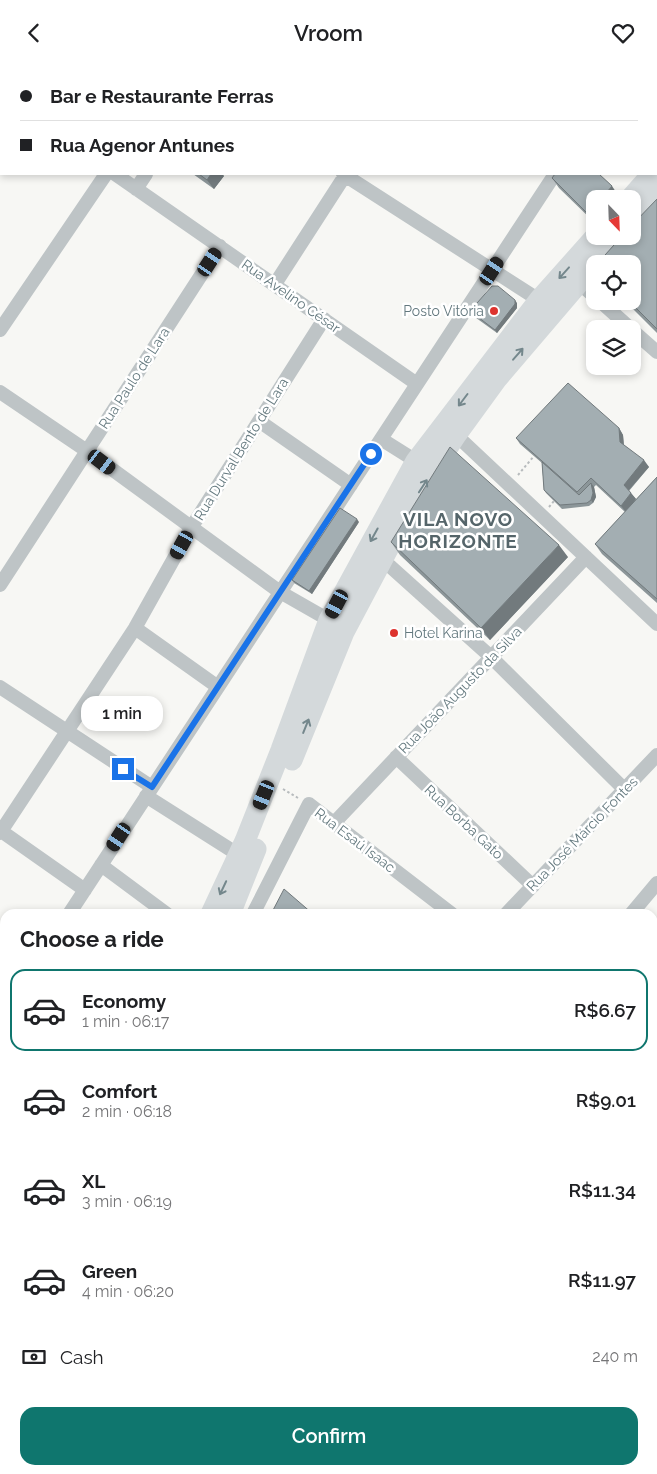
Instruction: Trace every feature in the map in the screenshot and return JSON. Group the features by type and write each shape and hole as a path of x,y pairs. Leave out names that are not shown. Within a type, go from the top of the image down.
{"main road":[{"path":"638,190 651,175"},
{"path":"641,211 657,192"},
{"path":"213,909 239,855 281,750 307,675 329,620 416,461 540,300 588,245"},
{"path":"603,255 611,245"},
{"path":"232,909 344,631 416,496 456,435 496,380 586,275"}],"street":[{"path":"0,330 105,175"},
{"name":"Rua Avelino César","path":"116,175 275,283 417,384"},
{"path":"136,189 145,175"},
{"path":"275,283 343,175"},
{"path":"346,175 492,271 540,300"},
{"path":"72,909 554,175"},
{"name":"Rua Paulo de Lara","path":"0,585 220,246"},
{"path":"579,283 586,289"},
{"path":"610,310 621,320"},
{"name":"Rua Durval Bento de Lara","path":"1,832 135,628 191,528 324,319"},
{"path":"641,338 657,352"},
{"path":"0,392 87,451 280,592 329,620"},
{"path":"259,421 351,485"},
{"path":"456,435 657,624"},
{"path":"381,439 416,461"},
{"name":"Rua João Augusto da Silva","path":"334,823 586,557"},
{"path":"382,559 491,657 624,789"},
{"path":"135,628 218,687"},
{"path":"0,687 239,855"},
{"name":"Rua José Márcio Fontes","path":"511,909 657,755"},
{"name":"Rua Borba Gato","path":"396,757 533,886"},
{"name":"Rua Esaú Isaac","path":"255,909 309,804 446,909"},
{"path":"1,832 85,890"},
{"path":"101,865 160,909"},
{"path":"635,909 657,883"}],"path":[{"path":"509,486 534,456"},
{"path":"281,788 309,804"}],"building":[{"path":"200,175 210,175 207,180"},
{"path":"554,175 600,175 612,186 609,190 586,190 586,212 552,178"},
{"path":"657,199 657,329 638,310 641,310 641,255 605,255 614,245 641,245 641,216"},
{"name":"Posto Vitória","path":"492,286 498,286 515,300 515,304 495,330 470,311"},
{"path":"568,383 619,428 620,442 644,460 624,485 631,493 621,506 591,478 577,492 516,438"},
{"path":"450,447 559,545 481,628 391,542"},
{"path":"542,462 579,495 591,483 593,493 591,500 587,503 560,505 544,490"},
{"path":"657,477 657,599 595,544"},
{"path":"340,508 357,519 309,591 292,580"},
{"path":"284,889 307,909 274,909"}],"place":[{"name":"Posto Vitória","path":"494,311"},
{"name":"Hotel Karina","path":"394,633"}],"district":[{"name":"VILA NOVO HORIZONTE","path":"458,530"}],"route":[{"path":"123,769 152,787 371,454"}]}
